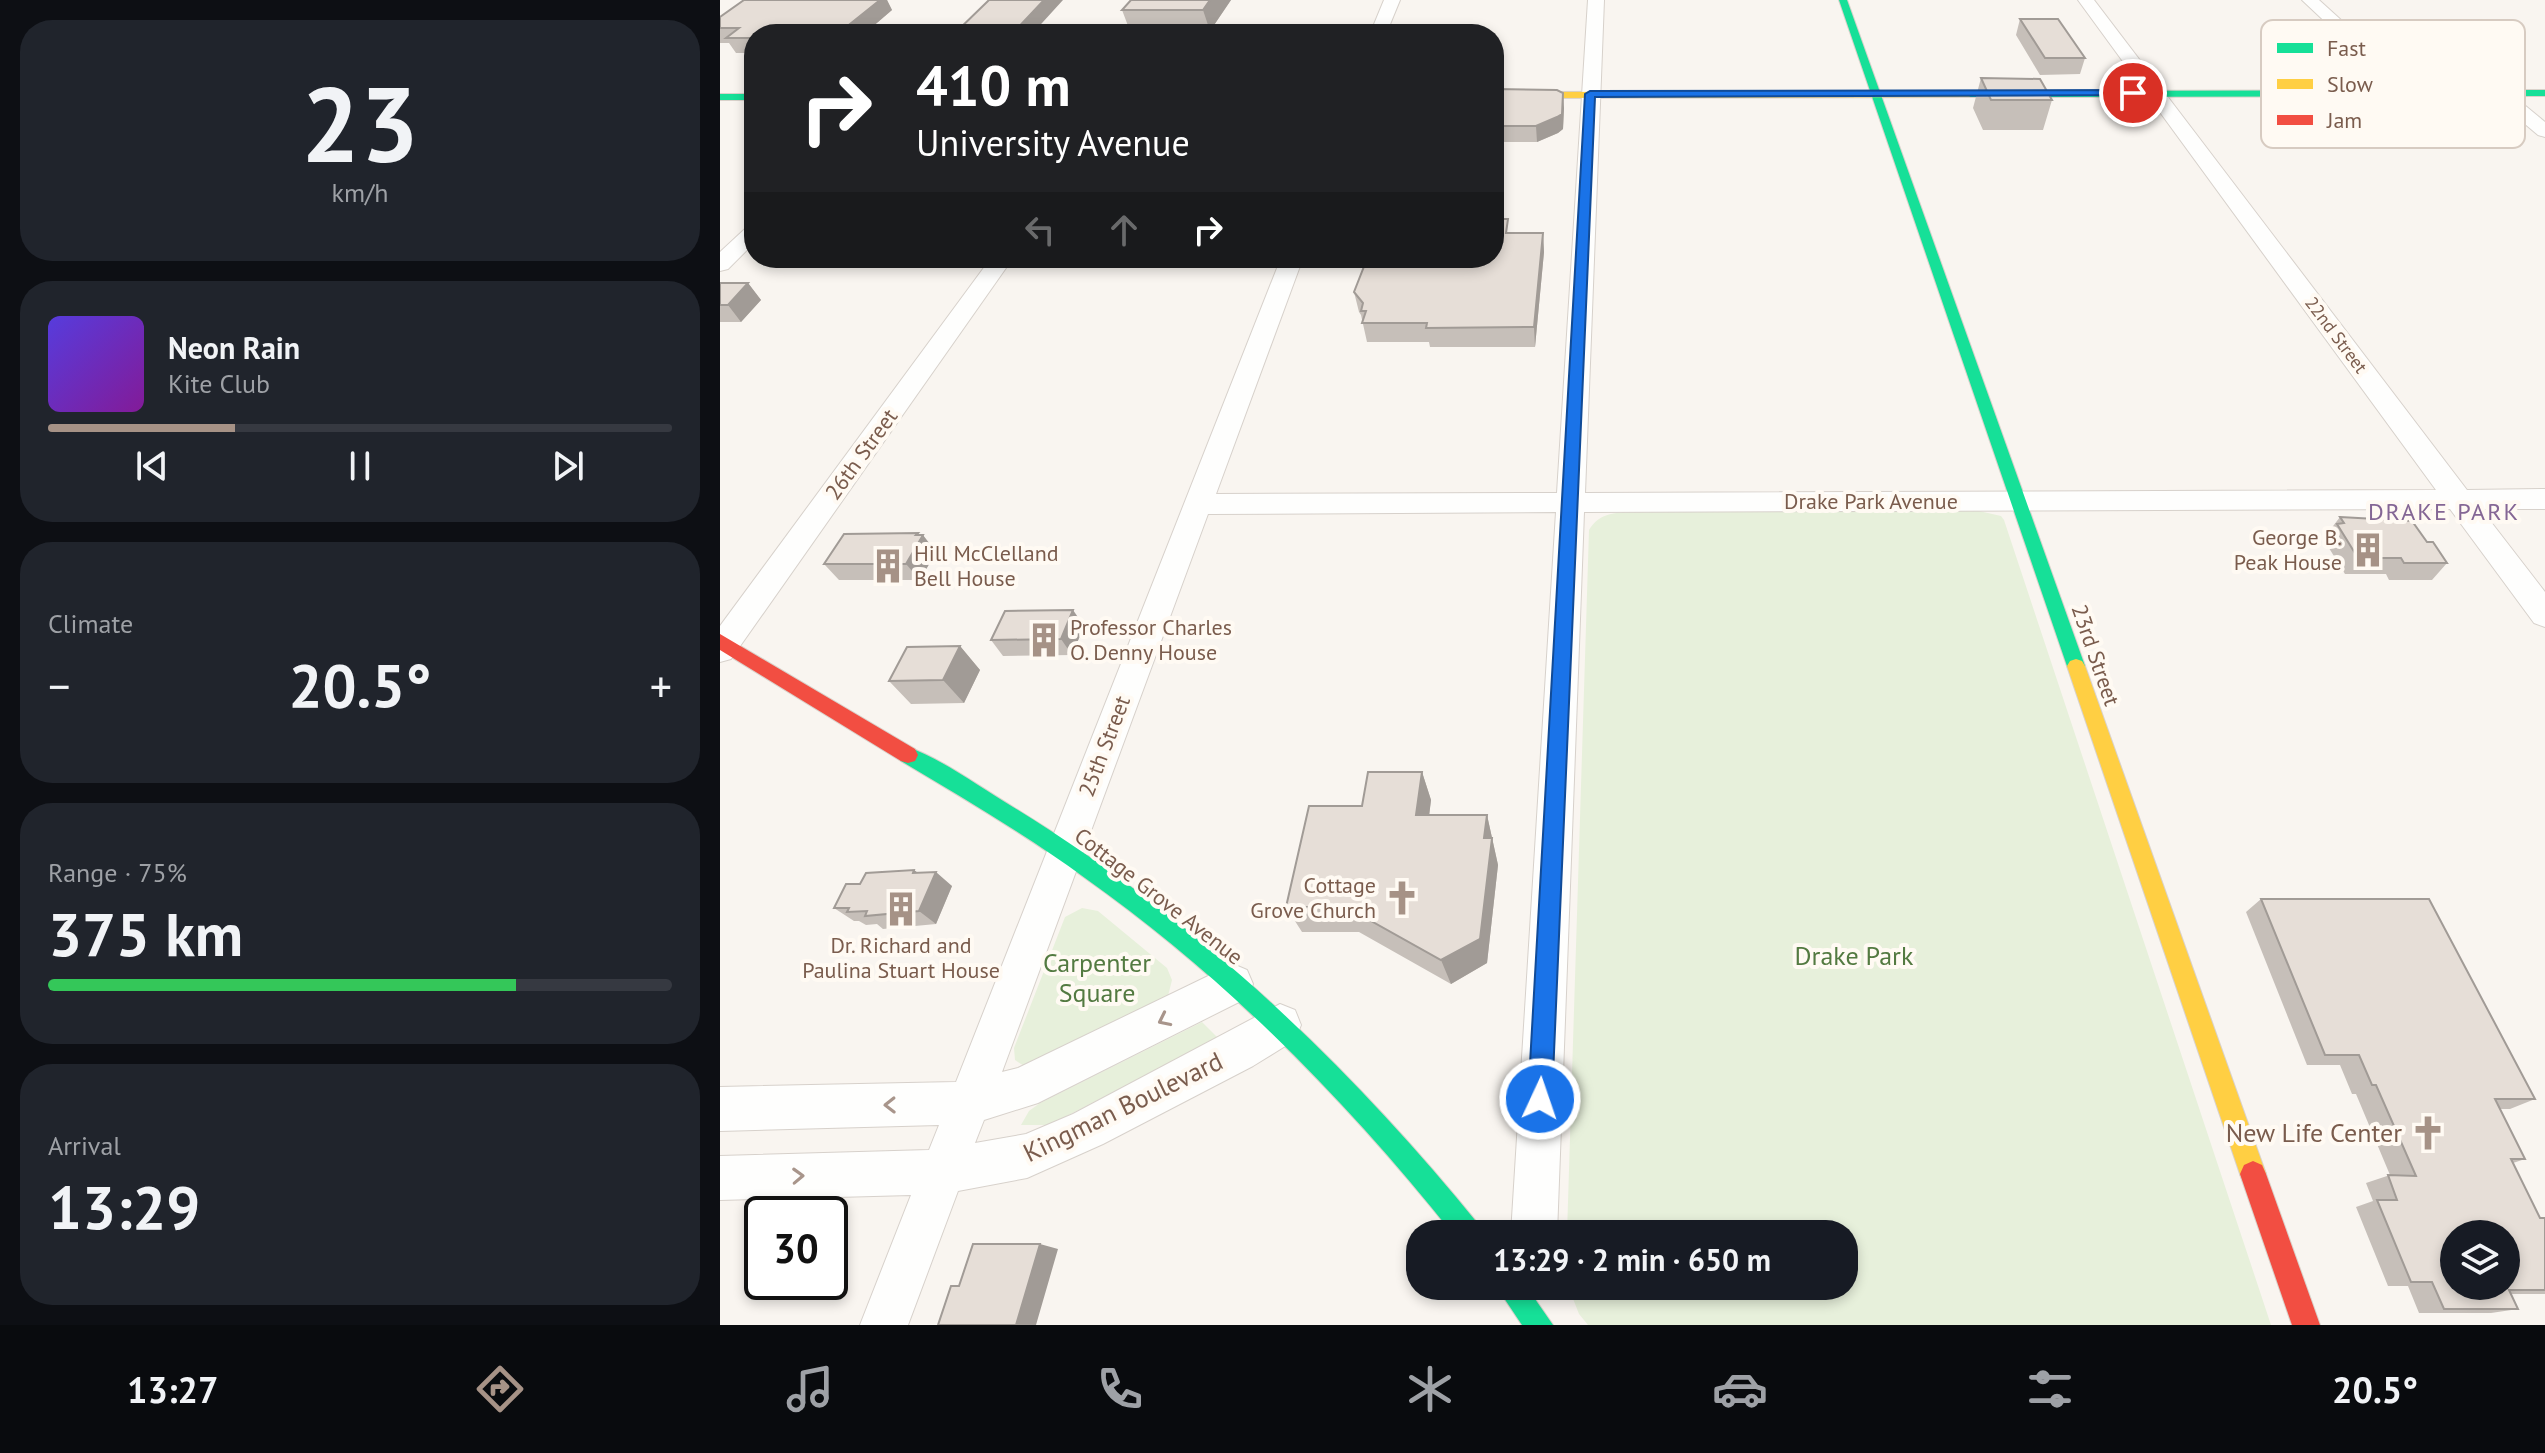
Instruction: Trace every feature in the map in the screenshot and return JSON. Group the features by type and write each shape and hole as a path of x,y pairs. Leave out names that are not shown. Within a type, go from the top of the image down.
{"street":[{"path":"1382,24 1392,0"},
{"path":"1535,1220 1596,0"},
{"name":"23rd Street","path":"1843,0 2306,1325"},
{"name":"22nd Street","path":"2086,0 2545,615"},
{"path":"2310,0 2332,20"},
{"path":"1504,95 2261,93"},
{"path":"720,97 744,97"},
{"path":"2525,114 2545,131"},
{"path":"720,264 744,241"},
{"name":"26th Street","path":"721,645 995,268"},
{"name":"25th Street","path":"884,1325 1288,268"},
{"name":"Drake Park Avenue","path":"1198,504 2545,499"},
{"name":"Cottage Grove Avenue","path":"721,645 1103,877 1280,1025 1368,1111 1459,1220"},
{"path":"720,1109 967,1103 1023,1088 1233,984"},
{"name":"Kingman Boulevard","path":"720,1178 942,1172 1027,1156 1115,1115 1238,1051 1280,1025"}],"green space":[{"name":"Drake Park","path":"1979,511 2001,516 2271,1325 1588,1325 1579,1314 1574,1300 1858,1300 1858,1220 1567,1220 1589,530 1603,516 1623,512"},
{"name":"Carpenter Square","path":"1082,908 1098,911 1167,968 1172,980 1168,996 1024,1066 1015,1060 1014,1048 1065,917"},
{"path":"1202,1022 1218,1038 1061,1119 1047,1125 1021,1125 1029,1111 1040,1103"}],"building":[{"path":"744,0 880,0 850,24 744,24 744,38 726,38 739,28 720,28 720,17"},
{"path":"989,0 1044,0 1021,24 964,24"},
{"path":"1131,0 1210,0 1203,10 1122,10"},
{"path":"2020,19 2058,19 2085,58 2045,58"},
{"path":"1981,78 2040,79 2052,100 1991,100"},
{"path":"1504,89 1557,90 1563,93 1562,114 1536,126 1504,126"},
{"path":"1504,219 1508,219 1506,233 1543,233 1534,327 1426,328 1427,323 1362,323 1366,311 1361,311 1363,303 1354,292 1363,268 1504,268"},
{"path":"720,283 748,283 728,305 720,305"},
{"path":"2340,517 2412,521 2427,542 2433,542 2447,563 2404,563 2401,558 2358,558 2337,524 2344,523"},
{"path":"918,533 916,535 923,535 906,564 824,564 844,534"},
{"path":"1073,610 1061,639 991,640 1005,611"},
{"path":"960,646 943,680 889,681 907,647"},
{"name":"Cottage Grove Church","path":"1368,772 1422,772 1416,815 1487,815 1484,838 1492,838 1480,939 1441,960 1346,907 1286,907 1309,806 1362,806"},
{"path":"914,870 913,873 936,872 919,911 865,916 867,911 847,912 849,908 834,908 846,884 860,884 866,873"},
{"name":"New Life Center","path":"2261,899 2429,899 2535,1099 2495,1099 2525,1159 2511,1159 2540,1218 2545,1218 2545,1290 2520,1290 2520,1220 2440,1220 2440,1300 2432,1282 2411,1282 2377,1200 2397,1200 2388,1175 2416,1176 2376,1085 2372,1085 2359,1055 2325,1055"},
{"path":"973,1244 1040,1244 1016,1325 938,1325 951,1286 959,1286"},
{"name":"New Life Center","path":"2440,1300 2514,1300 2518,1309 2444,1309"}],"traffic: fast":[{"path":"1843,0 2076,666"},
{"path":"1969,94 2261,93"},
{"path":"2525,93 2545,93"},
{"path":"720,97 744,97"},
{"path":"908,755 1068,854 1168,927 1306,1050 1391,1139 1459,1220"},
{"path":"1520,1300 1539,1325"}],"traffic: slow":[{"path":"1504,95 1969,94"},
{"path":"2076,666 2253,1174"}],"traffic: jam":[{"path":"720,641 908,755"},
{"path":"2253,1174 2306,1325"}],"place":[{"name":"George B. Peak House","path":"2368,550"},
{"name":"Hill McClelland Bell House","path":"888,566"},
{"name":"Professor Charles O. Denny House","path":"1044,640"},
{"name":"Cottage Grove Church","path":"1402,898"},
{"name":"Dr. Richard and Paulina Stuart House","path":"901,909"},
{"name":"New Life Center","path":"2428,1133"}],"district":[{"name":"DRAKE PARK","path":"2444,512"}],"route":[{"path":"1540,1099 1590,94 2133,93"}]}
